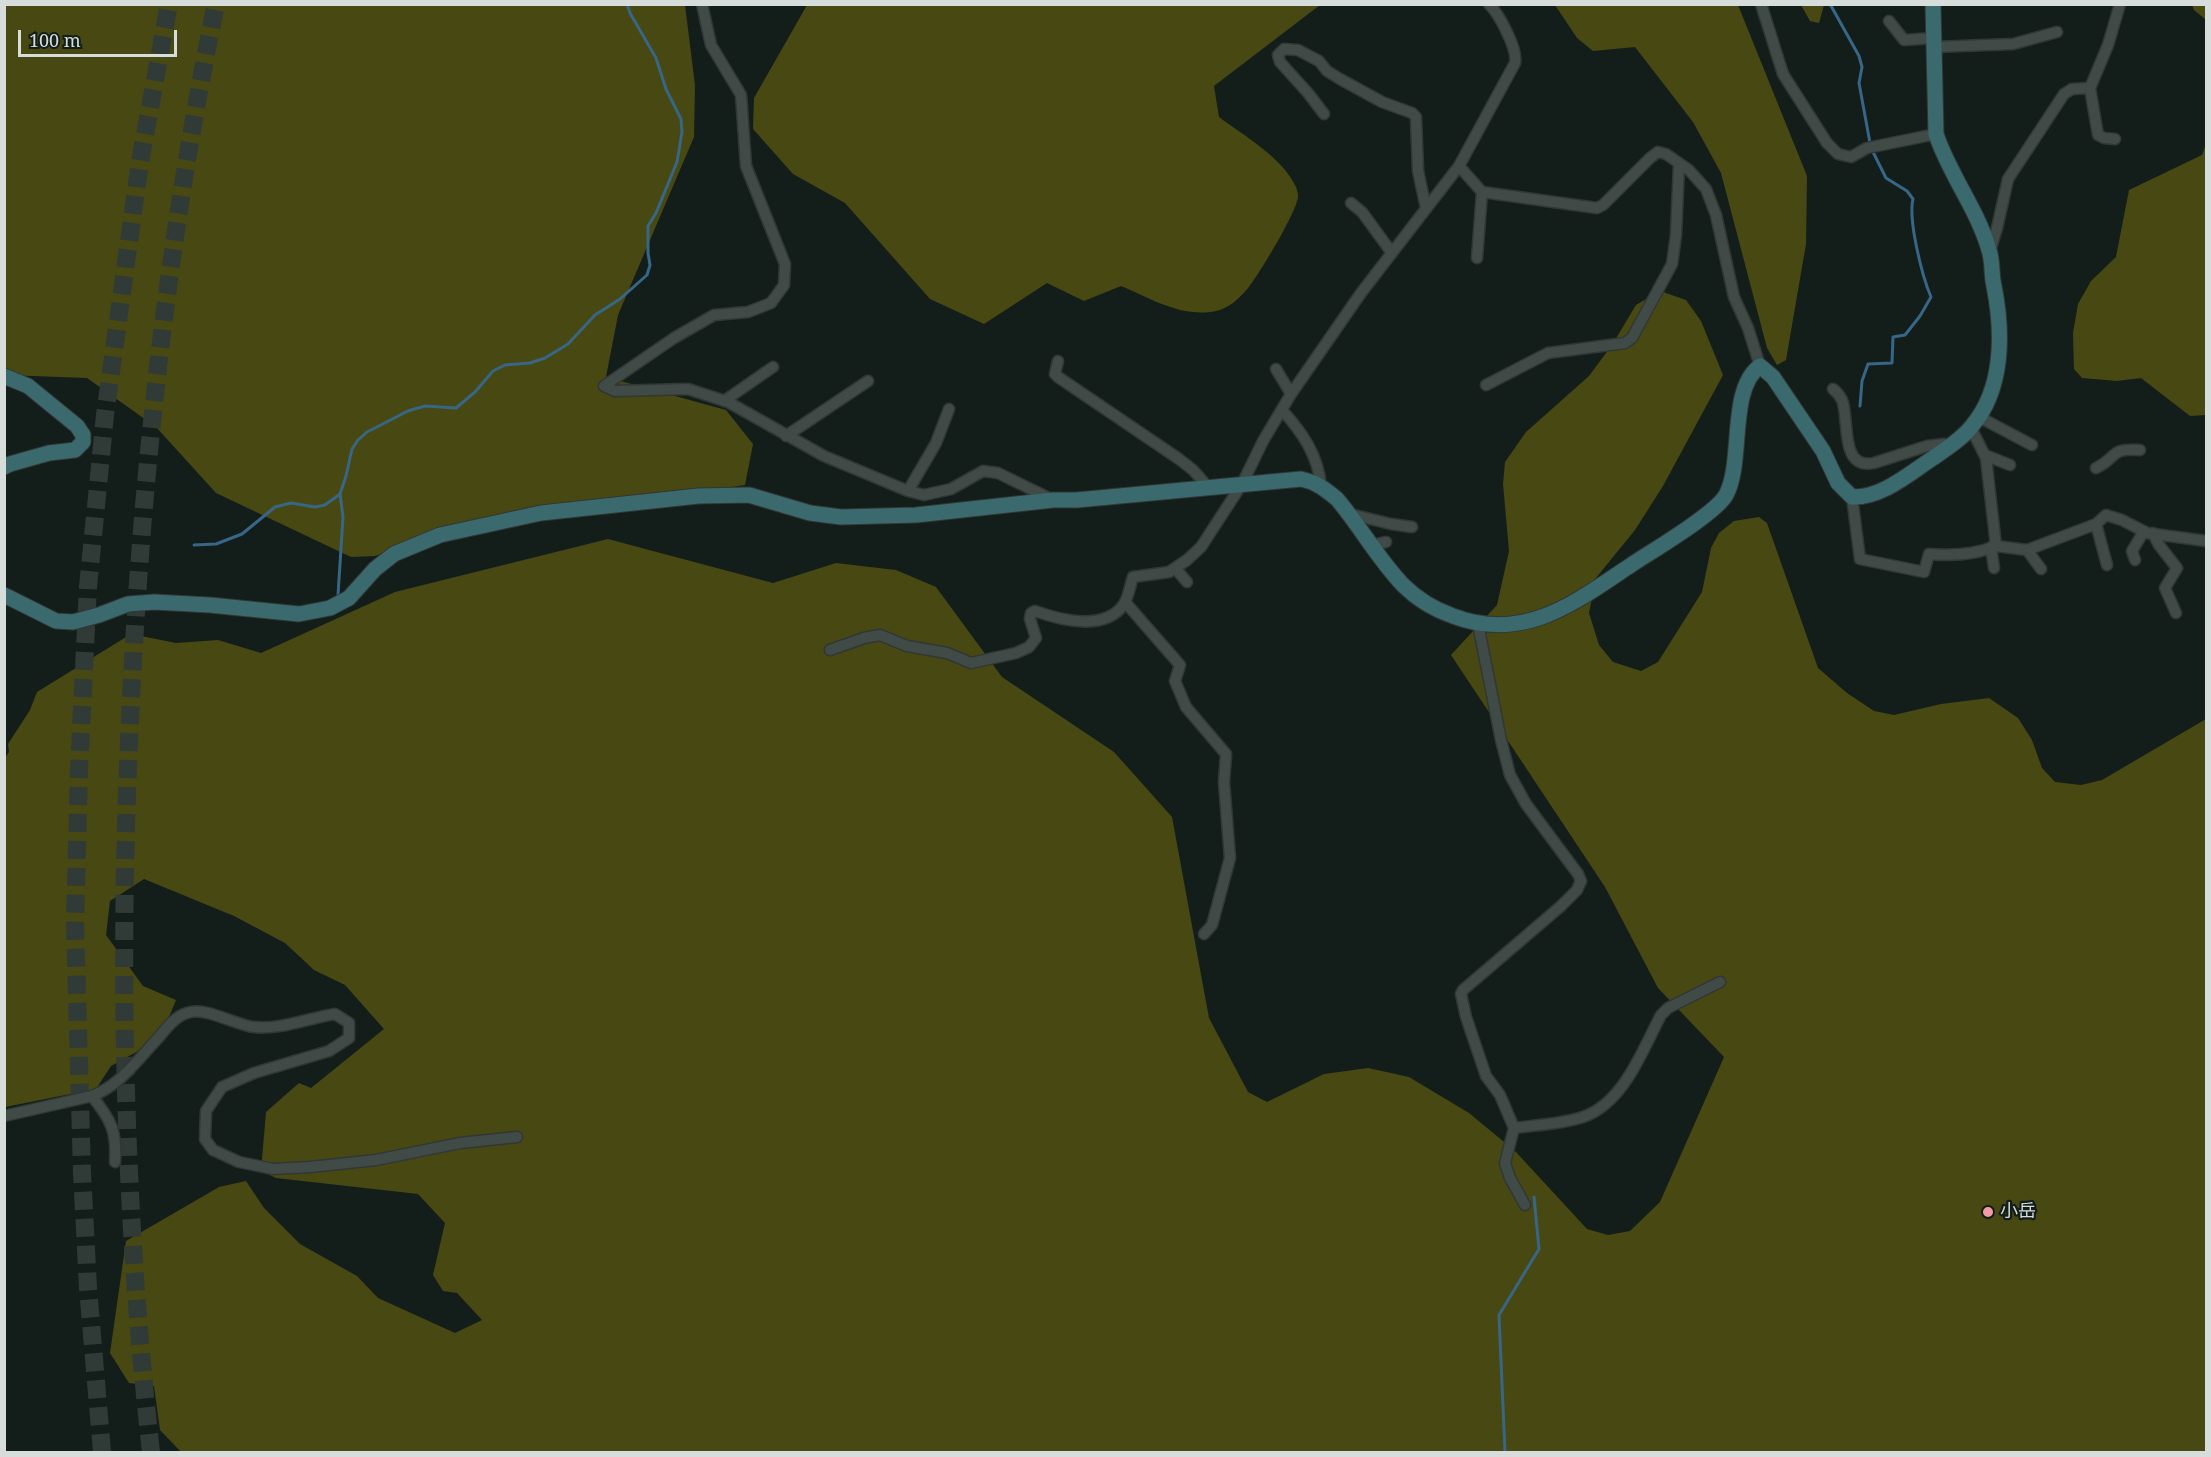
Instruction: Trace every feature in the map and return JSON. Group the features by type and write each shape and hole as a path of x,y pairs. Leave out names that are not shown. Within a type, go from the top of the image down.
{"street":[{"path":"702,4 711,45 741,95 747,166 784,264 784,285 771,303 748,312 714,315 674,338 604,386 615,391 688,388 724,401 824,456 908,491 924,495 951,489 983,471 998,473 1053,500"},
{"path":"830,650 880,634 907,646 947,653 971,663 1016,653 1034,642 1036,638 1030,615 1035,611 1065,620 1094,620 1108,617 1125,602 1133,577 1162,574 1175,568 1201,547 1242,484 1263,441 1291,394 1361,293 1459,166 1516,57 1502,22 1489,4"},
{"path":"1761,4 1784,74 1827,143 1838,154 1847,158 1872,146 1936,134"},
{"path":"1852,497 1874,494 1948,447 1975,422 1995,376 2000,347 1998,305 1993,284 1990,251 1966,194 1943,154 1936,134 1933,4"},
{"path":"2115,139 2098,135 2090,88 2108,45 2120,4"},
{"path":"1889,21 1904,39 1934,43 2013,44 2057,32"},
{"path":"1324,114 1280,62 1278,55 1284,49 1298,50 1319,61 1327,71 1341,79 1382,102 1412,113 1416,117 1418,171 1426,208"},
{"path":"1990,251 2008,179 2064,94 2072,89 2090,88"},
{"path":"1459,166 1482,192 1597,208 1619,190 1641,165 1658,152 1666,154 1689,170 1706,189 1716,215 1734,297 1748,328 1760,366 1773,377 1823,451 1838,483 1852,497 1860,559 1924,572 1929,554 1980,553 1994,547 2027,550 2096,524 2106,515 2148,532 2206,541"},
{"path":"1486,385 1548,353 1624,343 1632,338 1672,264 1676,235 1679,164"},
{"path":"1477,258 1482,192"},
{"path":"1351,203 1362,212 1392,254"},
{"path":"1059,362 1055,374 1058,377 1179,459 1193,470 1208,487"},
{"path":"4,595 56,621 81,620 128,604 154,602 210,604 299,614 330,608 349,598 375,569 394,554 440,535 541,513 698,496 749,495 810,513 841,517 916,515 1053,500 1077,500 1301,479 1321,486 1337,499 1379,543 1401,583 1419,600 1443,613 1478,624 1521,623 1562,610 1717,506 1725,497 1730,486 1746,384 1755,369 1760,366"},
{"path":"724,401 772,367"},
{"path":"1276,369 1291,394"},
{"path":"4,376 28,386 44,398 77,426 83,435 83,442 75,450 49,453 4,467"},
{"path":"786,436 868,381"},
{"path":"1833,389 1843,402 1849,448 1859,462 1866,465 1874,464 1927,446 1944,444 1948,447"},
{"path":"908,491 936,443 949,409"},
{"path":"1282,410 1305,438 1319,469 1321,486"},
{"path":"1975,422 2032,445"},
{"path":"1975,422 1990,479 1994,568"},
{"path":"2096,468 2123,449 2139,450"},
{"path":"1985,455 2010,465"},
{"path":"1399,513 1399,525"},
{"path":"1350,514 1412,526"},
{"path":"2096,524 2107,565"},
{"path":"2135,560 2132,551 2148,532"},
{"path":"2148,532 2177,568 2165,588 2176,613"},
{"path":"2027,550 2041,569"},
{"path":"1175,568 1187,582"},
{"path":"1125,602 1180,665 1175,681 1186,707 1226,754 1224,782 1230,832 1230,858 1212,925 1204,934"},
{"path":"1478,624 1510,775 1526,804 1581,881 1562,906 1461,994 1466,1017 1486,1076 1500,1095 1514,1128 1505,1163 1510,1178 1525,1205"},
{"path":"1514,1128 1584,1117 1596,1110 1616,1094 1633,1071 1661,1015 1668,1008 1720,982"},
{"path":"4,1116 106,1091 171,1024 189,1012 199,1011 254,1027 270,1027 335,1014 349,1023 349,1038 340,1045 329,1051 254,1073 222,1087 206,1111 205,1139 213,1150 239,1162 273,1168 310,1167 376,1160 460,1143 517,1137"},
{"path":"92,1096 114,1127 115,1162"}],"shaded area":[{"path":"5,5 685,5 695,85 694,137 618,315 606,377 726,410 753,444 745,485 477,524 375,556 351,557 216,493 156,427 87,378 5,375"},
{"path":"807,5 1320,5 1214,86 1219,117 1262,148 1290,176 1298,195 1292,214 1269,257 1248,288 1234,302 1221,310 1191,312 1179,310 1121,286 1084,301 1047,283 984,324 930,299 845,203 793,174 753,129 754,98"},
{"path":"1555,5 1738,5 1807,176 1806,244 1786,360 1777,365 1767,348 1721,173 1693,122 1635,47 1593,51 1577,38"},
{"path":"1801,5 1824,5 1819,23 1810,21"},
{"path":"2192,5 2206,5 2206,20 2194,10"},
{"path":"2206,144 2206,415 2190,416 2141,378 2117,381 2082,378 2074,369 2073,333 2078,304 2091,281 2116,257 2129,190 2202,155"},
{"path":"1660,291 1686,300 1701,321 1723,375 1663,486 1635,530 1596,578 1589,613 1599,645 1613,662 1641,671 1658,662 1702,592 1711,548 1719,533 1734,521 1759,517 1767,523 1818,668 1847,693 1874,711 1894,715 1941,704 1989,698 2018,718 2032,740 2042,768 2055,782 2081,785 2102,780 2206,719 2206,1452 181,1452 160,1430 154,1386 129,1383 110,1353 126,1241 219,1187 246,1181 264,1208 300,1244 357,1276 378,1298 455,1333 482,1320 457,1293 443,1291 433,1275 445,1223 418,1194 276,1178 261,1171 266,1112 299,1083 311,1088 384,1029 345,985 314,970 285,943 234,916 144,879 110,901 106,935 143,986 176,1000 160,1039 111,1066 96,1089 5,1107 5,758 9,752 8,744 30,710 37,692 131,634 176,643 218,640 261,653 395,592 608,539 773,583 836,563 896,570 936,587 1002,677 1114,752 1172,817 1209,1018 1248,1092 1267,1102 1324,1074 1368,1068 1409,1077 1469,1113 1515,1151 1587,1229 1608,1235 1630,1231 1660,1202 1724,1057 1658,988 1605,887 1451,655 1497,605 1509,551 1503,484 1505,462 1526,432 1589,376 1612,345 1636,305"}],"waterway":[{"path":"338,595 343,517 340,494 352,449 358,440 367,432 408,411 425,406 456,408 475,392 493,371 505,365 530,363 545,358 568,344 595,315 620,299 647,275 650,265 648,226 656,213 677,162 682,132 681,119 666,89 656,58 627,4"},
{"path":"1830,4 1859,56 1862,67 1859,83 1870,143"},
{"path":"1860,406 1862,381 1868,364 1892,363 1893,337 1905,335 1931,297 1917,248 1912,220 1913,199 1907,191 1886,178 1872,150"},
{"path":"194,545 216,544 242,534 275,507 291,503 315,507 325,505 340,494"},
{"path":"1505,1452 1499,1315 1539,1249 1534,1197"}],"tunnel":[{"path":"102,1452 88,1288 82,1172 75,923 79,770 88,587 105,415 140,162 169,4"},
{"path":"151,1452 134,1259 125,1066 125,872 132,679 144,509 161,340 185,171 216,4"}],"place":[{"name":"小岳","path":"1988,1212"}]}
